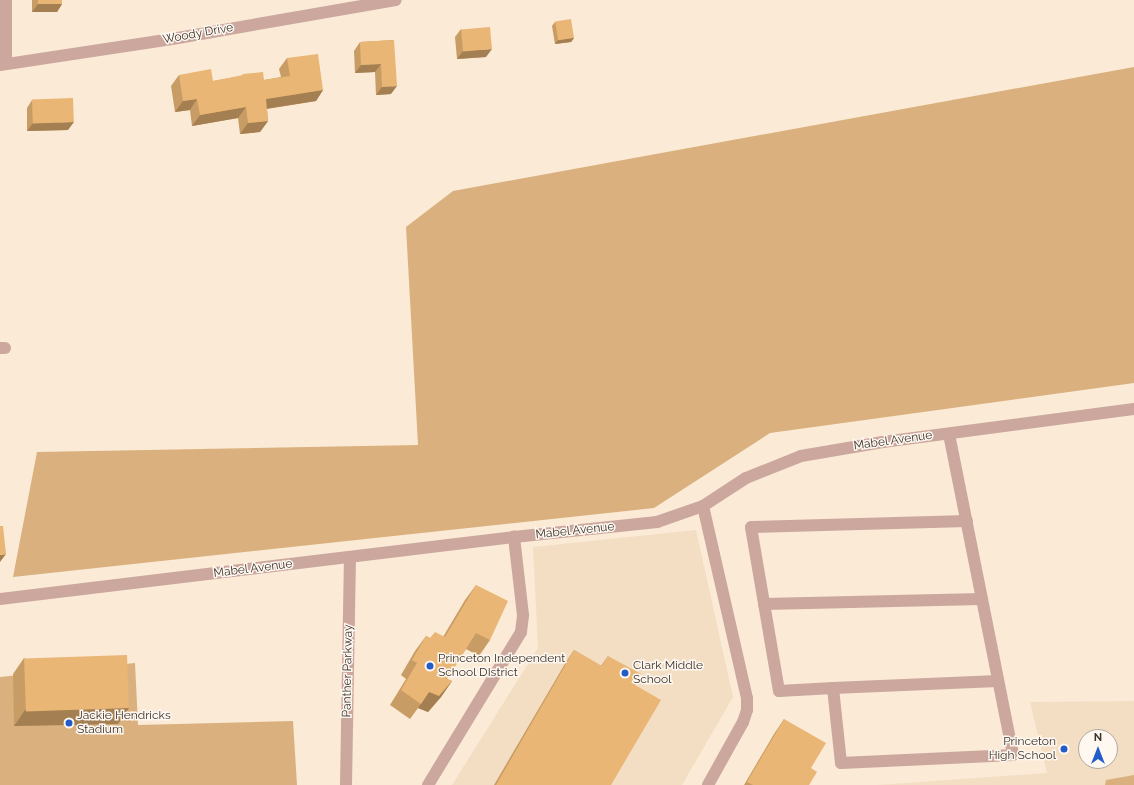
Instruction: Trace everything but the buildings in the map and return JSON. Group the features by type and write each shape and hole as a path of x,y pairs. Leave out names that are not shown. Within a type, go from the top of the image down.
{"street":[{"path":"3,64 6,0"},
{"name":"Woody Drive","path":"3,64 172,39 396,0"},
{"name":"Mabel Avenue","path":"0,599 514,537 657,522 703,506 746,478 801,456 1134,409"},
{"path":"833,688 841,763 1013,755 949,434"},
{"path":"703,506 747,698 747,710 743,722 708,785"},
{"path":"967,522 751,527 779,691 998,681"},
{"path":"428,785 521,632 523,615 514,537"},
{"name":"Panther Parkway","path":"346,785 350,557"},
{"path":"764,604 982,599"}],"shaded area":[{"path":"1134,67 1134,383 770,433 654,508 13,577 37,452 418,445 406,227 453,191"},
{"name":"Clark Middle School","path":"696,530 733,697 682,785 452,785 538,648 533,547"},
{"name":"Jackie Hendricks Stadium","path":"135,663 138,725 293,721 297,785 0,785 0,677"},
{"name":"Princeton High School","path":"1134,701 1134,785 878,785 1047,773 1030,702"},
{"path":"1134,775 1134,785 1105,785 1106,780"}],"place":[{"name":"Princeton Independent School DIstrict","path":"430,666"},
{"name":"Clark Middle School","path":"625,673"},
{"name":"Jackie Hendricks Stadium","path":"69,723"},
{"name":"Princeton High School","path":"1064,749"}]}
